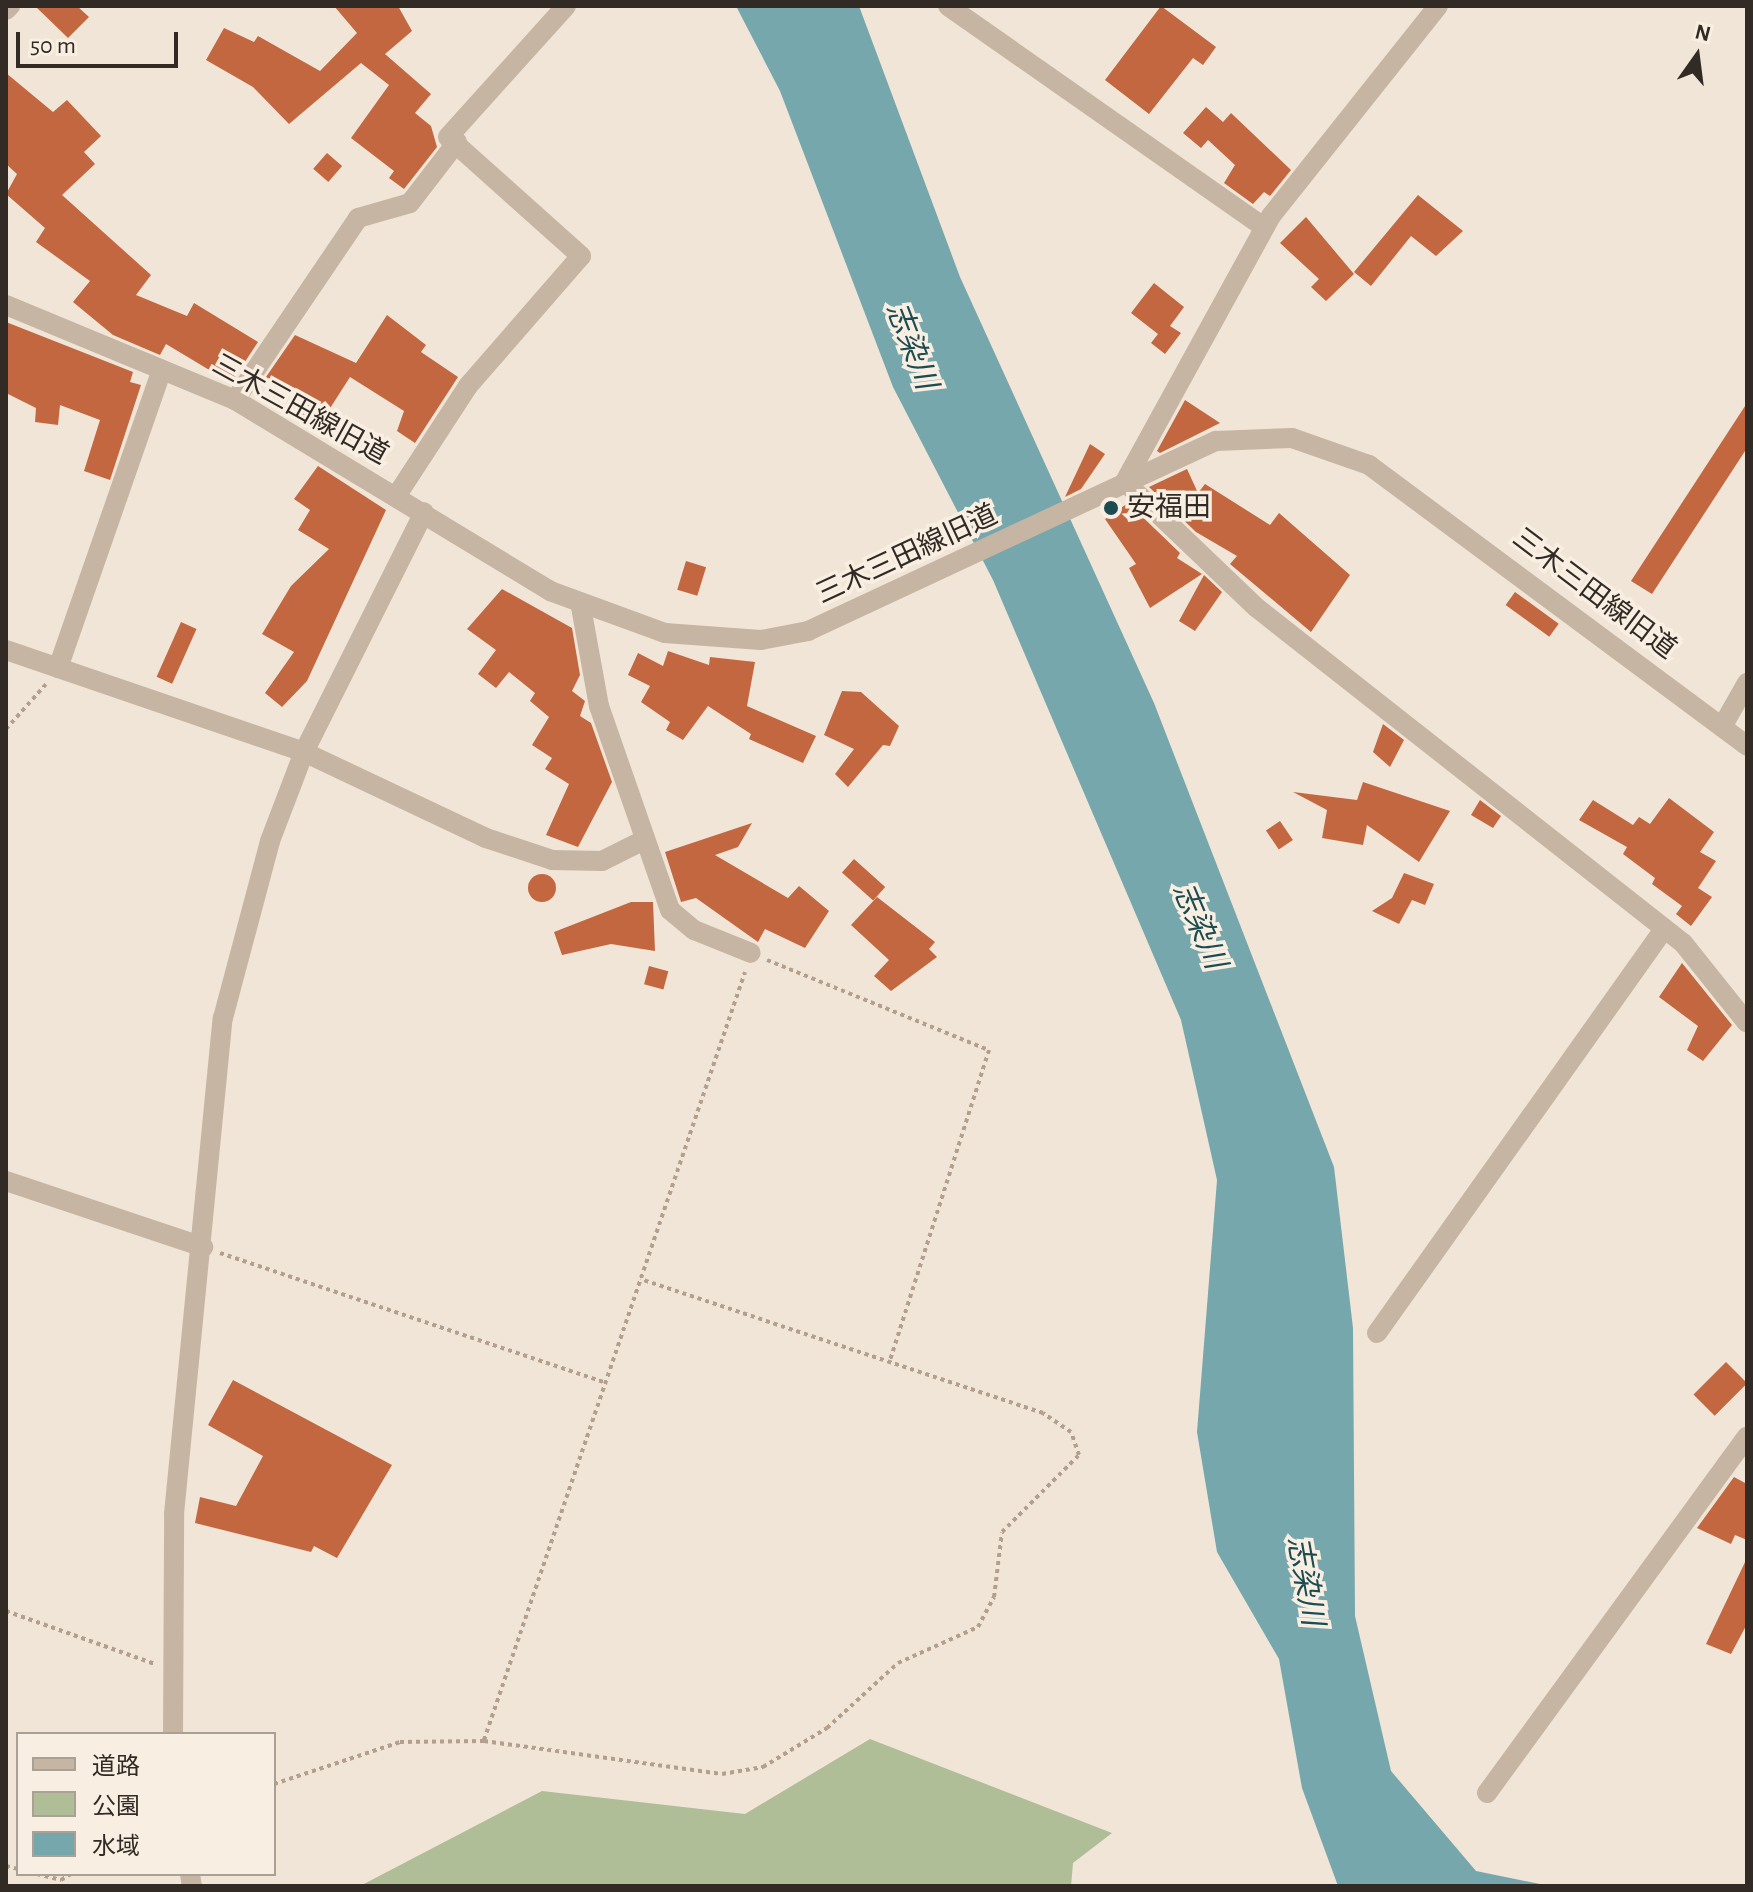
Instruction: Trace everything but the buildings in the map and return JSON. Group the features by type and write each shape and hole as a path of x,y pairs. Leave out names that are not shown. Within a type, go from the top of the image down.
{"street":[{"path":"397,495 468,386 581,256 448,137 566,6"},
{"path":"948,6 1264,227"},
{"path":"1438,6 1264,227 1125,482 1257,608 1683,943 1747,1023"},
{"path":"235,400 358,218 410,203 457,142"},
{"name":"三木三田線旧道","path":"6,305 235,400 581,607 665,633 761,640 851,616 1216,441 1292,438 1369,465 1747,746"},
{"path":"58,668 162,370"},
{"path":"173,1732 168,1669 174,1514 203,1247 223,1018 270,841 304,752 424,512"},
{"path":"581,607 599,706 670,910 751,953"},
{"path":"6,650 304,752 486,838 552,860 602,861 644,840"},
{"path":"1722,727 1747,683"},
{"path":"1377,1333 1663,930"},
{"path":"6,1181 203,1247"},
{"path":"1487,1793 1747,1437"}],"path":[{"path":"6,729 58,668"},
{"path":"484,1741 751,953 989,1050 890,1361"},
{"path":"203,1247 604,1382"},
{"path":"276,1783 400,1742 484,1741 722,1774 763,1767 827,1728 898,1663 978,1627 994,1597 1002,1532 1079,1455 1071,1432 1043,1413 641,1279"},
{"path":"6,1611 168,1669"},
{"path":"45,1876 61,1880 68,1876"}],"green space":[{"path":"870,1739 1112,1833 1073,1863 1071,1886 360,1886 542,1791 745,1814"}],"water":[{"name":"志染川","path":"736,6 859,6 960,277 1154,703 1334,1167 1353,1328 1355,1616 1391,1771 1476,1871 1550,1886 1338,1886 1302,1788 1279,1659 1217,1552 1197,1432 1217,1180 1181,1020 993,580 893,387 780,91"}],"place":[{"name":"安福田","path":"1111,508"}]}
